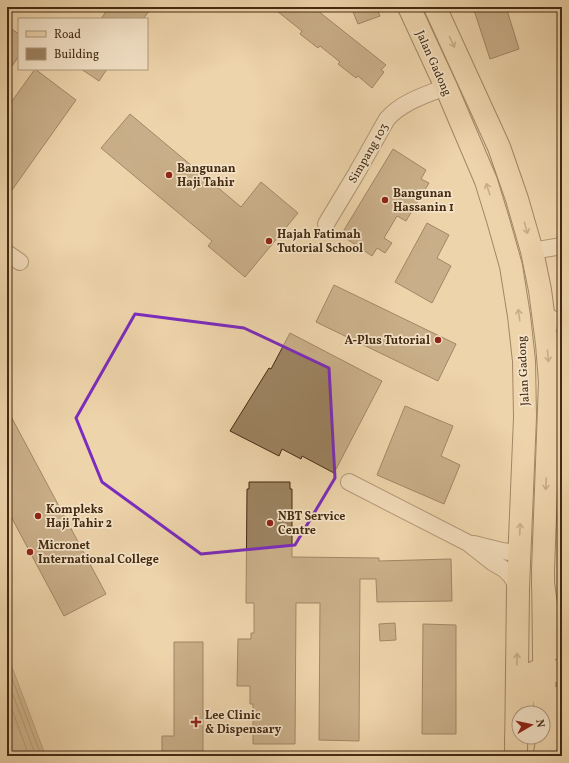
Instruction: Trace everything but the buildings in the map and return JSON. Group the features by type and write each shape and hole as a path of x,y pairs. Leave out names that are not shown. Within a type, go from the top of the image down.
{"main road":[{"name":"Jalan Gadong","path":"409,7 446,87 483,174 511,266 519,316 524,361 525,418 519,551 517,705"},
{"name":"Jalan Gadong","path":"435,7 499,147 517,199 532,251 540,290 553,319 550,382 555,440 543,584 553,671 545,754"},
{"path":"543,584 552,631 562,650"},
{"path":"522,705 528,677 535,672 553,671"},
{"path":"545,754 554,709 562,696"}],"street":[{"name":"Simpang 103","path":"326,224 387,119 404,105 446,87"},
{"path":"532,251 562,246"},
{"path":"550,382 562,402"},
{"path":"349,482 468,543 492,562 504,569 511,576 518,588"},
{"path":"468,543 481,545 502,552 519,551"}],"highlighted area":[{"path":"135,314 244,328 329,368 335,478 295,545 201,554 102,482 76,418"}],"water":[{"path":"7,654 43,749 45,756 7,756"}],"place":[{"name":"Bangunan Haji Tahir","path":"169,175"},
{"name":"Bangunan Hassanin 1","path":"385,200"},
{"name":"Hajah Fatimah Tutorial School","path":"269,241"},
{"name":"A-Plus Tutorial","path":"438,340"},
{"name":"Kompleks Haji Tahir 2","path":"38,516"},
{"name":"NBT Service Centre","path":"270,523"},
{"name":"Micronet International College","path":"30,552"},
{"name":"Lee Clinic & Dispensary","path":"196,722"}]}
